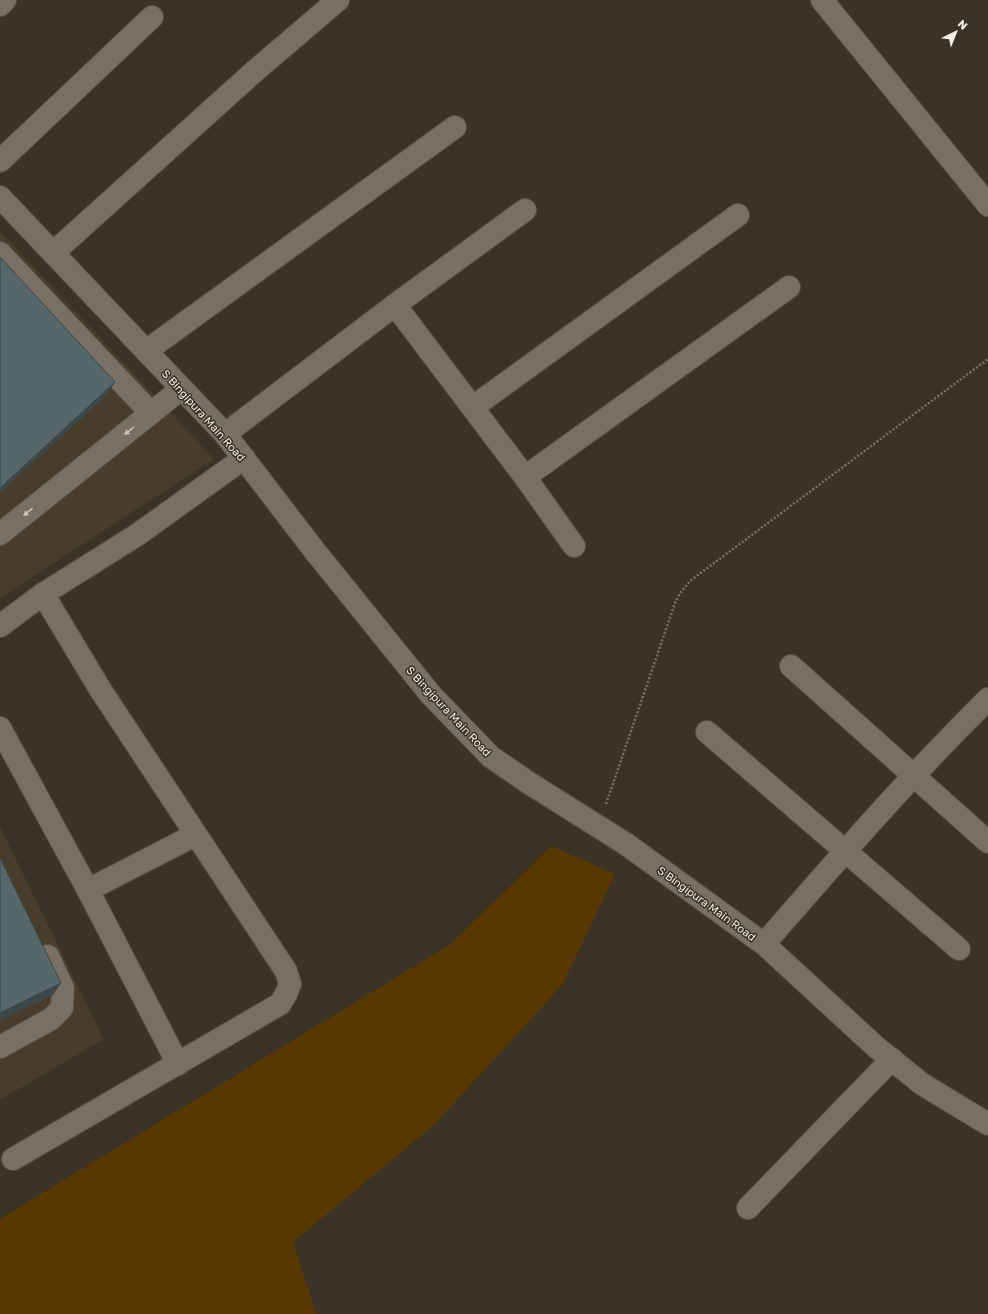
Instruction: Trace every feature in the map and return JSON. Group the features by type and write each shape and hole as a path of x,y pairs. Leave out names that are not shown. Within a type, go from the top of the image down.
{"street":[{"path":"0,5 5,0"},
{"path":"53,253 256,70 338,0"},
{"path":"822,0 988,205"},
{"path":"0,161 152,16"},
{"path":"146,351 455,127"},
{"name":"S Bingipura Main Road","path":"0,198 225,434 388,643 432,695 491,757 626,844 764,944 892,1060 922,1084 988,1124"},
{"path":"225,434 395,304 526,210"},
{"path":"473,407 738,215"},
{"path":"0,253 151,413"},
{"path":"525,477 789,287"},
{"path":"395,304 525,477 574,546"},
{"path":"0,534 181,389"},
{"path":"0,626 43,594 137,534 244,458"},
{"path":"13,1159 280,1004 290,984 286,971 100,689 43,594"},
{"path":"791,666 988,842"},
{"path":"764,944 914,775 988,699"},
{"path":"0,728 88,890 178,1064"},
{"path":"707,732 959,948"},
{"path":"88,890 195,835"},
{"path":"0,1047 51,1020 62,1008 63,988 38,938"},
{"path":"748,1208 892,1060"}],"path":[{"path":"598,826 675,602 680,593 697,576 988,359"}],"shaded area":[{"path":"0,231 214,459 0,598"},
{"path":"0,827 104,1039 0,1100"},
{"path":"551,846 615,874 563,984 434,1125 293,1242 316,1314 0,1314 0,1219 451,944"}],"building":[{"path":"0,257 115,382 0,488"},
{"path":"0,858 61,983 0,1013"}]}
